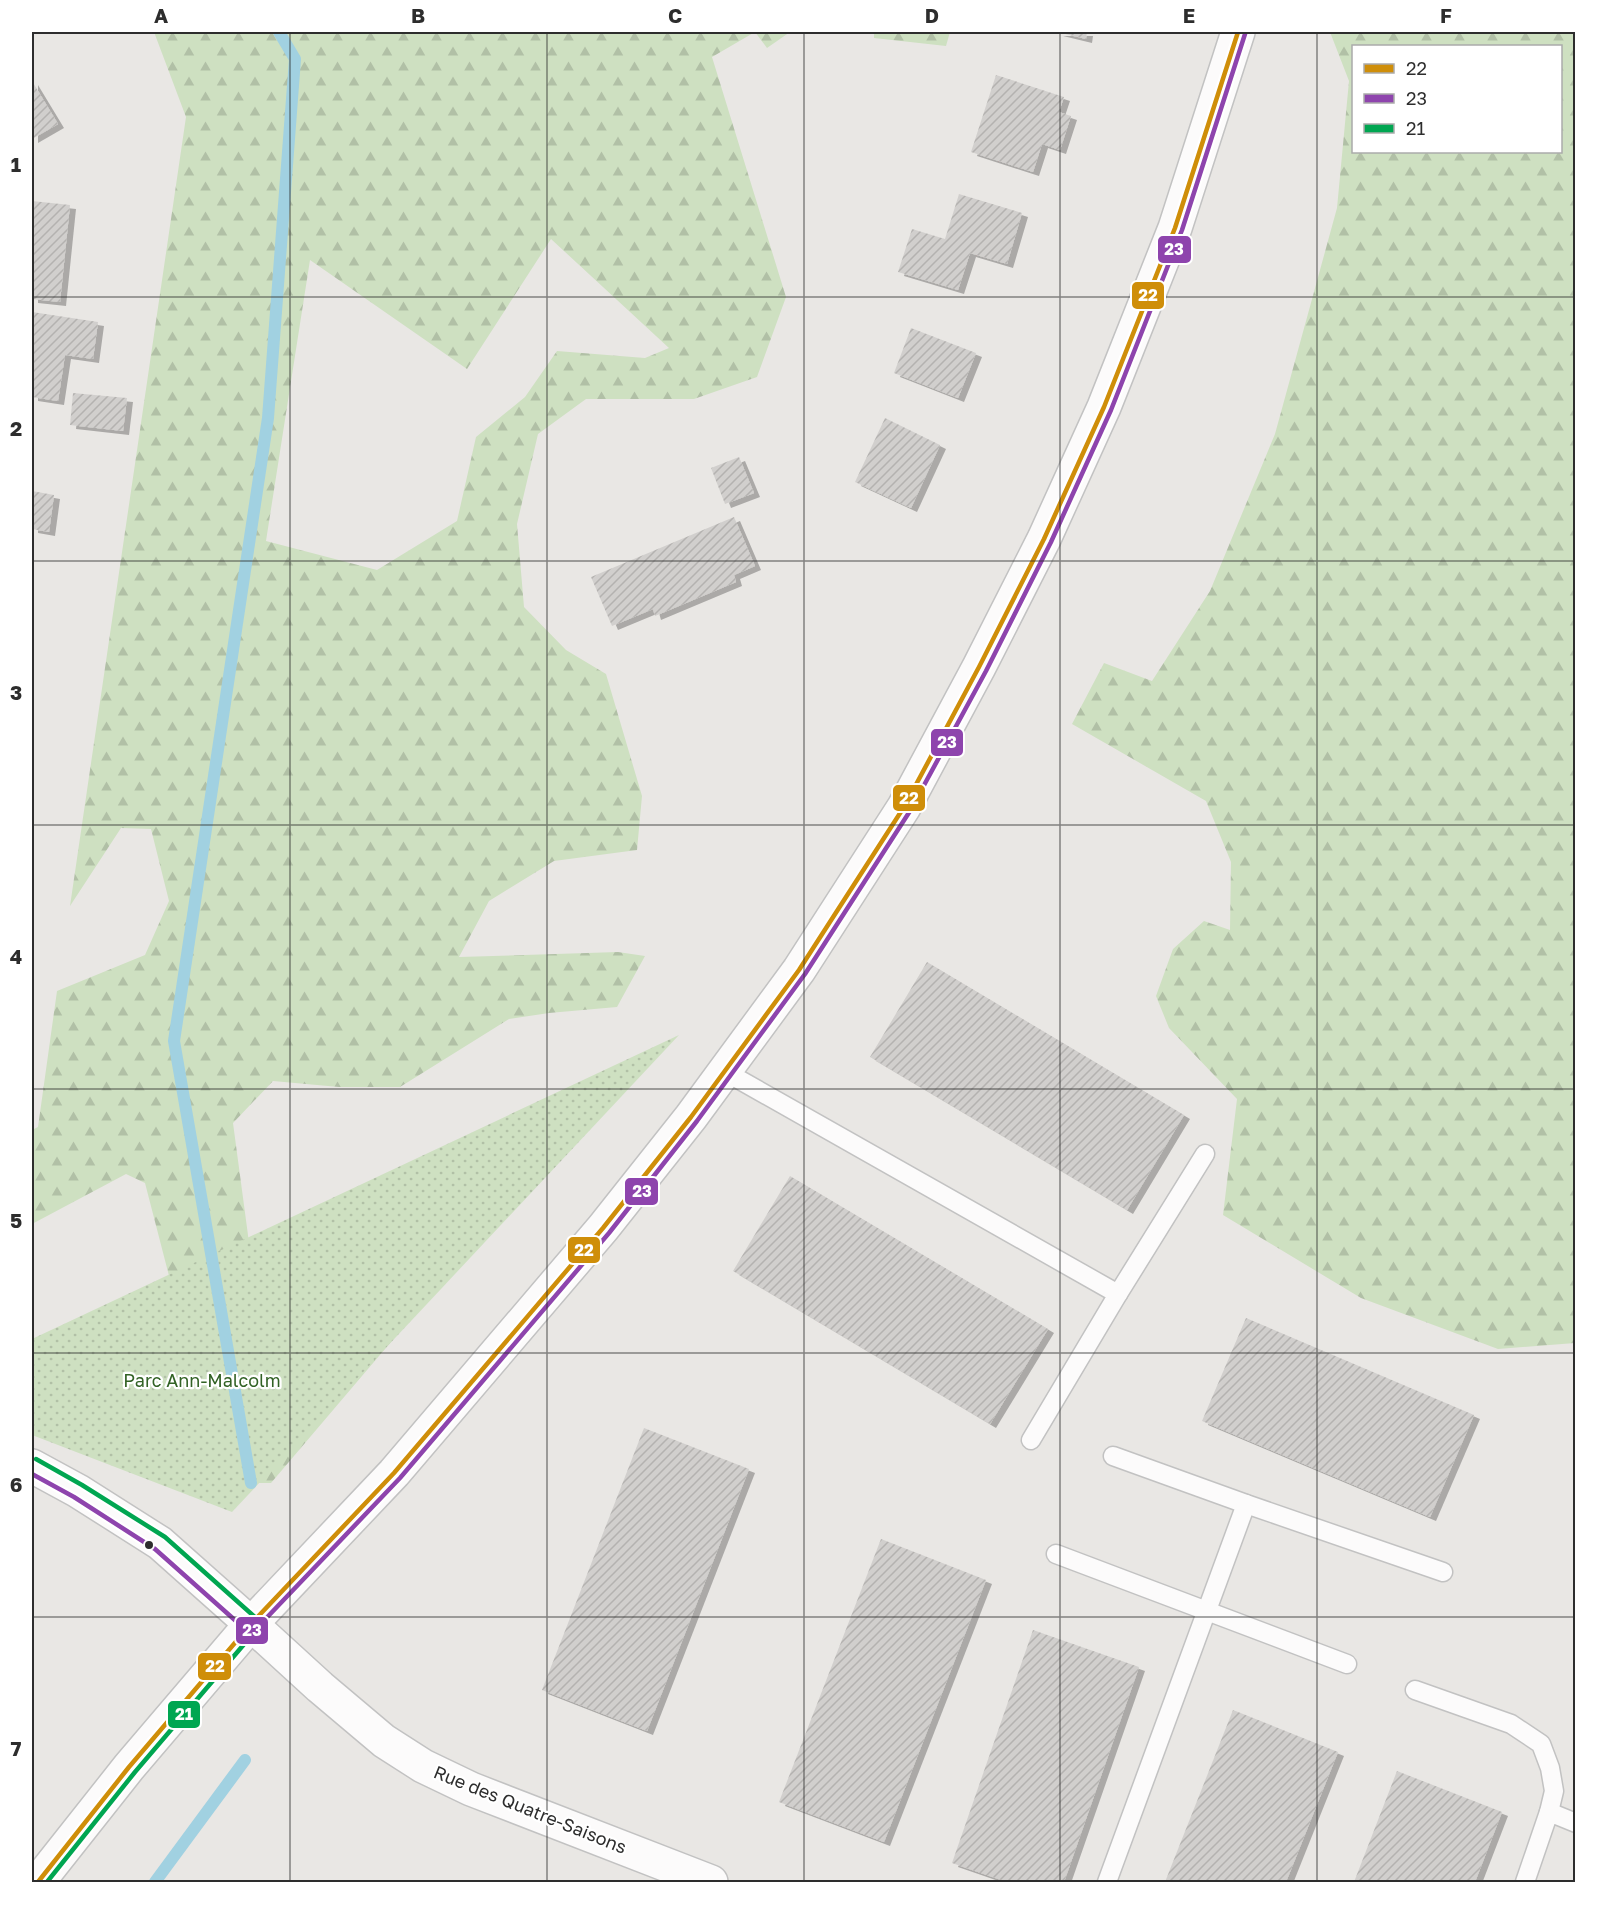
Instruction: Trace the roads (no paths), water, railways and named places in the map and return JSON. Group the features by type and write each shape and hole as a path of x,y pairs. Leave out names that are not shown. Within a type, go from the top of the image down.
{"street":[{"path":"38,1882 129,1767 251,1624 394,1473 603,1228 691,1117 798,970 904,807 1044,539 1104,407 1175,228 1238,32"},
{"name":"Rue des Quatre-Saisons","path":"32,1467 78,1491 160,1544 384,1741 423,1766 471,1789 711,1882"}],"lane":[{"path":"724,1071 1118,1294"},
{"path":"1031,1440 1205,1154"},
{"path":"1113,1456 1443,1572"},
{"path":"1107,1882 1246,1504"},
{"path":"1056,1554 1347,1664"},
{"path":"1414,1689 1511,1724 1541,1744 1550,1767 1554,1791 1525,1882"},
{"path":"1549,1812 1575,1823"}],"waterway":[{"path":"251,1483 174,1041 268,418 295,59 279,32"},
{"path":"155,1882 245,1760"}],"park label":[{"name":"Parc Ann-Malcolm","path":"202,1381"}]}
